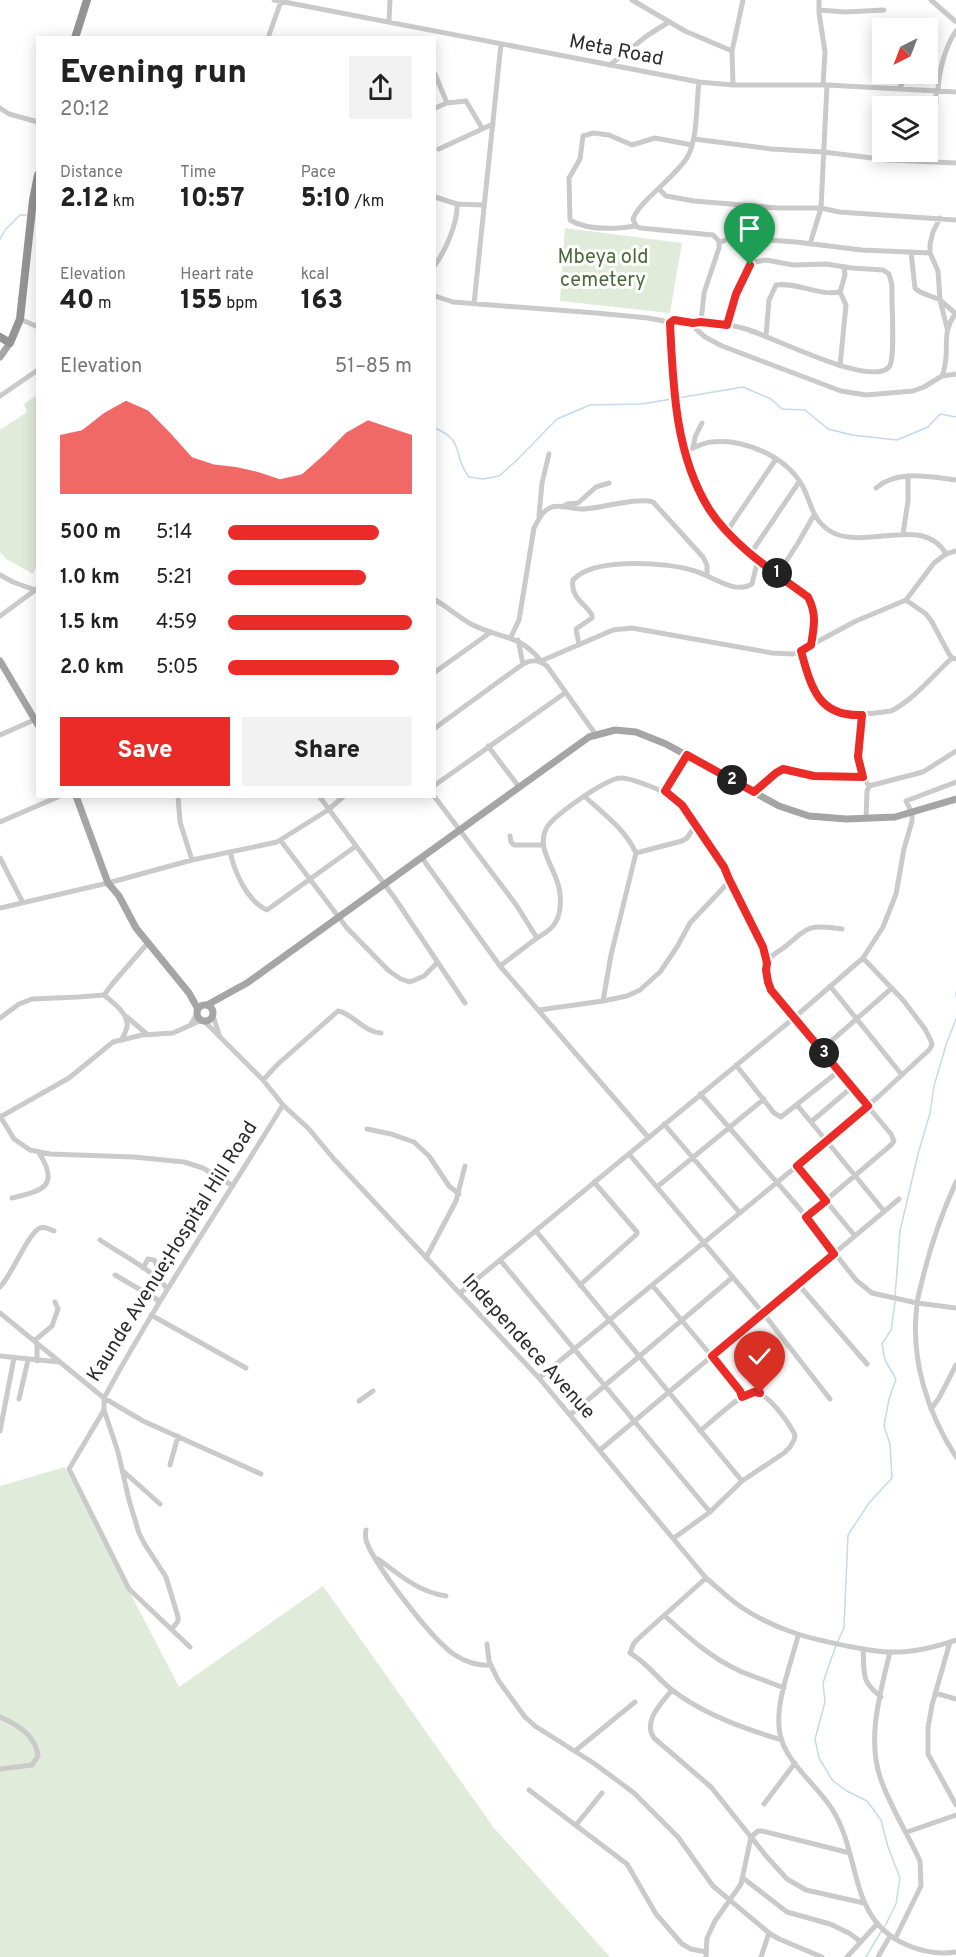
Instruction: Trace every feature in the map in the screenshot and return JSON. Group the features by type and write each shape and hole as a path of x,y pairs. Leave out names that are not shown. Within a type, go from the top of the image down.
{"highway":[{"path":"76,36 87,0"},
{"path":"0,337 10,343 20,319 36,185"}],"main road":[{"path":"0,357 10,343"},
{"path":"0,661 36,722"},
{"path":"202,1012 247,983 385,885 589,737 596,735 615,730 636,732 666,744 779,806 799,813 830,818 895,817 956,799"},
{"path":"77,798 108,882 119,896 147,944 209,1020 227,995"},
{"path":"202,1012 211,1007 213,1015"}],"street":[{"path":"389,22 390,0"},
{"path":"632,0 685,31 732,51"},
{"path":"733,85 732,51 743,0"},
{"path":"810,244 821,208 823,152 827,120 825,52 819,0"},
{"path":"931,0 956,22"},
{"path":"268,36 277,1"},
{"name":"Meta Road","path":"277,1 699,82 733,85 825,85 956,92"},
{"path":"819,10 845,12 884,10"},
{"path":"610,65 669,22"},
{"path":"937,96 949,42 956,31"},
{"path":"474,304 501,44"},
{"path":"436,76 447,103"},
{"path":"899,88 912,76 939,80"},
{"path":"636,226 634,215 686,159 693,142 699,82"},
{"path":"436,108 466,100 482,128"},
{"path":"0,108 9,114 36,121"},
{"path":"439,149 493,124"},
{"path":"719,243 712,235 636,226 607,228 578,224 570,220 568,218 570,174 580,159 583,136 609,135 632,145 655,138 872,158"},
{"path":"927,162 956,163"},
{"path":"659,189 666,196 694,201 778,208 821,208 839,212 956,220"},
{"path":"436,197 457,204 484,205"},
{"path":"436,264 456,220 457,204"},
{"path":"940,218 931,237 930,253 938,271 940,300 947,328 946,362 942,376"},
{"path":"701,322 704,293 719,243 728,239 930,253"},
{"path":"911,252 915,288 919,292 932,295 956,313 947,328"},
{"path":"436,296 453,302 606,314 670,323 674,320 727,325 766,336 840,366 872,373 883,372 888,368 894,351 891,285 888,274 883,270 826,264 793,265 766,260 755,262 745,273 727,325"},
{"path":"840,366 846,305 840,292 845,275 844,267"},
{"path":"766,336 769,300 776,285 819,292 840,292"},
{"path":"20,319 36,326"},
{"path":"670,323 678,428 696,483 710,510 727,531 758,559 808,597 815,619 811,645"},
{"path":"693,323 705,337 722,346 841,391 866,395 913,391 942,376 956,374"},
{"path":"0,396 36,371"},
{"path":"693,448 695,437 702,423"},
{"path":"685,452 708,442 739,444 763,451 794,475 814,515 830,531 845,536 903,534 931,539 946,554"},
{"path":"539,518 542,483 549,454"},
{"path":"727,531 776,459"},
{"path":"876,488 892,478 908,476 956,480"},
{"path":"903,534 908,476"},
{"path":"751,553 799,482"},
{"path":"563,507 567,504 578,503 596,487 609,483"},
{"path":"511,637 519,620 534,528 539,518 551,507 582,509 637,500 653,502 703,557 707,565 707,575"},
{"path":"778,574 814,515"},
{"path":"436,727 523,664 541,661 613,630 632,628 772,653 793,654 856,621 906,600 934,563 946,554 956,551"},
{"path":"579,645 576,629 592,618 592,615 581,604 572,589 573,580 578,575 613,564 633,562 693,570 735,587 750,586 755,577 758,559"},
{"path":"0,575 13,582 36,589"},
{"path":"0,616 36,589"},
{"path":"801,651 810,680 821,703 836,713 849,716 891,711 916,694 954,659 932,622 906,600"},
{"path":"436,601 471,624 518,640 531,650 547,666 596,735"},
{"path":"436,671 491,632"},
{"path":"518,640 523,664"},
{"path":"436,785 565,693"},
{"path":"862,715 858,757 863,777 869,786"},
{"path":"0,735 36,722"},
{"path":"488,746 519,787"},
{"path":"869,786 917,775 956,751"},
{"path":"665,791 687,755"},
{"path":"754,792 783,769 814,776 863,777"},
{"path":"500,966 557,923 561,902 558,882 543,845 546,828 557,816 610,780 619,778 665,791 682,805 724,867 759,935 767,963 766,970 771,990 891,1134 894,1141 806,1217"},
{"path":"460,1293 864,958 883,927 899,880 912,813 906,803 907,800 956,782"},
{"path":"866,819 869,786"},
{"path":"585,796 632,842 636,853 611,955 603,1001"},
{"path":"0,822 55,798"},
{"path":"178,798 180,822 192,860"},
{"path":"320,798 385,885 465,1003"},
{"path":"0,908 192,860 281,841 328,810 342,798"},
{"path":"435,798 517,906 537,938"},
{"path":"636,853 682,842 695,826"},
{"path":"510,836 514,845 543,845"},
{"path":"281,841 337,918 389,971 405,981 416,981 437,963"},
{"path":"230,852 236,873 245,888 265,910 271,908 356,846"},
{"path":"0,858 22,902"},
{"path":"422,858 500,966 648,1137"},
{"path":"539,1010 603,1001 627,996 640,990 651,982 668,962 690,923 729,879"},
{"path":"767,963 808,928 817,926 842,929"},
{"path":"0,1018 19,1004 32,999 78,998 104,994 147,944"},
{"path":"539,1378 797,1166 929,1050 932,1045 925,1029 864,958"},
{"path":"830,986 902,1075"},
{"path":"821,1050 892,988"},
{"path":"104,994 148,1035"},
{"path":"263,1080 338,1011 350,1016 364,1028 381,1033"},
{"path":"202,1012 187,1026 173,1033 113,1042 69,1078 0,1117 18,1143 39,1153 134,1157 184,1162 203,1168 233,1186"},
{"name":"Independece Avenue","path":"202,1012 219,1036 263,1080 283,1105 309,1129 333,1158 539,1378 706,1578 741,1607 765,1622 798,1636 863,1650 890,1652 924,1649 951,1643 956,1648"},
{"path":"122,1039 127,1024 123,1013"},
{"path":"213,1015 219,1036"},
{"path":"736,1065 779,1117 839,1071"},
{"path":"811,1122 852,1087"},
{"path":"700,1094 777,1182 860,1284 872,1293 916,1303 956,1308"},
{"path":"657,1187 764,1099"},
{"name":"Kaunde Avenue;Hospital Hill Road","path":"0,1313 104,1398 158,1303 283,1105"},
{"path":"797,1105 884,1211"},
{"path":"664,1124 740,1213"},
{"path":"368,1129 414,1142 429,1156 449,1186 459,1194"},
{"path":"12,1198 43,1189 47,1183 47,1171 39,1153"},
{"path":"628,1154 763,1313 830,1399"},
{"path":"426,1258 452,1211 459,1194 465,1166"},
{"path":"797,1166 855,1236"},
{"path":"580,1285 637,1234 594,1182"},
{"path":"956,1182 936,1229 916,1303 917,1356 931,1409 956,1457"},
{"path":"600,1450 899,1199"},
{"path":"0,1287 7,1279 26,1244 39,1229 48,1228 54,1231"},
{"path":"536,1230 742,1481"},
{"path":"100,1240 159,1279 167,1289"},
{"path":"143,1268 148,1259 154,1260 158,1267 159,1279"},
{"path":"500,1260 710,1512"},
{"path":"115,1275 158,1300 158,1303"},
{"path":"570,1415 733,1277"},
{"path":"798,1284 867,1364"},
{"path":"652,1285 712,1356 740,1391 742,1397"},
{"path":"37,1360 36,1342 52,1326 58,1309 55,1302"},
{"path":"151,1315 246,1368"},
{"path":"0,1357 60,1362"},
{"path":"0,1431 14,1358"},
{"path":"19,1398 28,1360"},
{"path":"931,1409 956,1365"},
{"path":"359,1401 373,1391"},
{"path":"674,1538 710,1512 742,1481 784,1453 794,1440 795,1434 767,1399 760,1393 754,1392 742,1397 700,1431"},
{"path":"104,1398 104,1410 142,1539 163,1571 171,1593 177,1617 177,1622 172,1629"},
{"path":"104,1398 142,1421 261,1474"},
{"path":"104,1410 70,1466 70,1472 129,1589 190,1647"},
{"path":"170,1465 178,1436"},
{"path":"122,1471 160,1504"},
{"path":"366,1530 365,1540 375,1557 399,1592 438,1640 464,1660 490,1665"},
{"path":"375,1557 415,1587 429,1593 446,1596"},
{"path":"706,1578 634,1643 630,1653 672,1690 724,1720 782,1740"},
{"path":"665,1616 695,1643 720,1660 784,1688"},
{"path":"798,1636 784,1688 780,1714 782,1740 795,1763 833,1810 850,1853 864,1903 877,1924 890,1936 929,1952 956,1952"},
{"path":"951,1643 934,1693 928,1728 928,1754 956,1804"},
{"path":"487,1644 490,1665 508,1696 525,1717 626,1786 650,1807 678,1837 708,1881 769,1933 822,1957"},
{"path":"863,1650 865,1680 867,1685 881,1697"},
{"path":"878,1957 921,1886 920,1861 882,1784 876,1758 875,1734 890,1652"},
{"path":"672,1690 653,1715 651,1734 711,1787 779,1871 795,1884 822,1894 864,1903"},
{"path":"934,1693 956,1699"},
{"path":"575,1751 635,1702"},
{"path":"0,1717 15,1724 27,1734 37,1747 38,1756 32,1765 0,1768"},
{"path":"764,1804 795,1763"},
{"path":"529,1790 627,1864 656,1914 681,1944 706,1954 707,1938 715,1921 739,1888 751,1838 758,1831 850,1853"},
{"path":"576,1825 602,1793"},
{"path":"907,1832 956,1815"},
{"path":"743,1878 787,1912 843,1929 861,1942"},
{"path":"847,1957 877,1924"},
{"path":"762,1957 769,1933"}],"green space":[{"name":"Mbeya old cemetery","path":"565,228 682,243 670,313 560,301"},
{"path":"36,396 36,567 33,574 6,559 0,552 0,430 27,412 24,404"},
{"path":"65,1467 179,1687 323,1586 494,1828 610,1957 0,1957 0,1486"}],"waterway":[{"path":"0,239 5,230 20,215 26,215"},
{"path":"436,428 451,438 469,477 483,479 499,476 557,419 590,405 642,404 743,387 771,399 782,409 805,410 828,429 852,435 897,440 928,427 940,414 956,417"},
{"path":"895,1297 900,1231 930,1113 934,1086 956,1019"},
{"path":"838,1641 844,1628 848,1535 869,1503 892,1478 890,1444 884,1426 889,1399 896,1379 885,1360 882,1344 891,1330 895,1302"},
{"path":"836,1645 823,1683 825,1702 815,1739 819,1758 833,1781 867,1801 881,1820 900,1878 896,1904 885,1926"},
{"path":"866,1957 882,1930"}],"route":[{"path":"750,265 736,294 727,325 679,320 670,323 678,428 693,474 710,510 747,550 808,597 812,604 815,619 811,645 801,651 804,665 821,703 836,713 849,716 862,715 858,757 863,777 814,776 783,769 754,792 687,755 665,791 682,805 724,867 759,935 767,963 766,970 771,990 868,1106 797,1166 826,1201 806,1217 834,1254 712,1356 732,1380 742,1397 747,1393 760,1393"}]}
